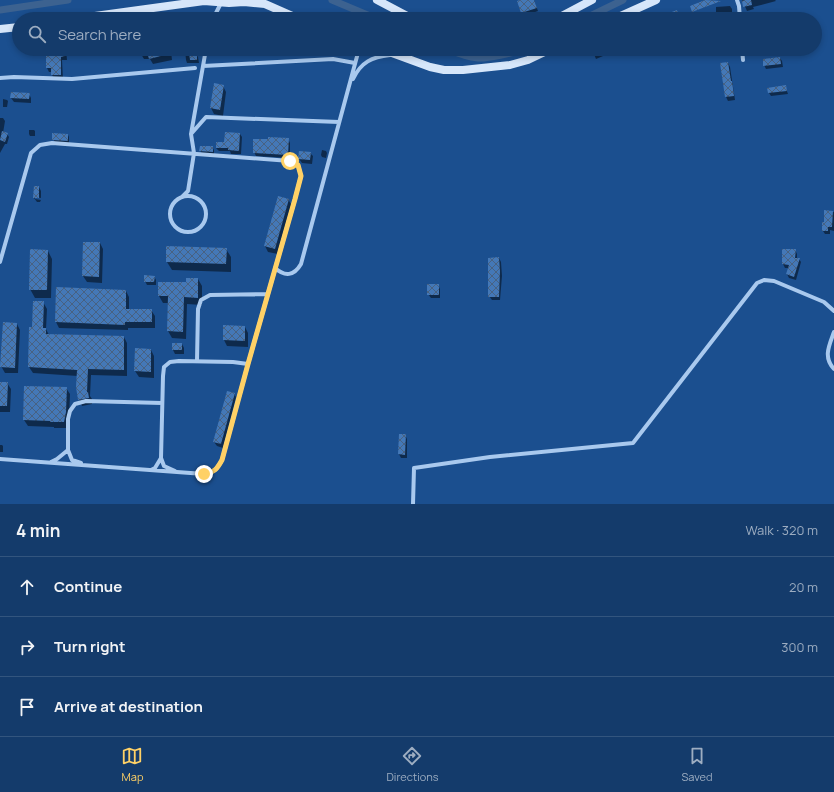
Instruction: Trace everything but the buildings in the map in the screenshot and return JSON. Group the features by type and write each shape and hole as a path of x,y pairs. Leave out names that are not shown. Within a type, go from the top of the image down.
{"street":[{"path":"121,12 204,0 221,3 244,2 265,4 283,12"},
{"path":"377,0 390,4 402,12"},
{"path":"569,12 592,0"},
{"path":"629,12 656,0"},
{"path":"737,0 739,12"},
{"path":"216,12 221,3"},
{"path":"0,29 12,28"},
{"path":"188,191 201,202 205,208 206,215 204,222 200,227 194,231 187,232 174,226 170,213 171,206 188,191 194,154 191,134 205,56"},
{"path":"275,268 282,274 290,274 298,270 301,264 356,56"},
{"path":"348,88 356,72 366,61 385,56"},
{"path":"399,56 430,67 444,70 463,70 510,65 536,56"},
{"path":"743,56 743,60"},
{"path":"203,66 333,59 355,63"},
{"path":"0,78 72,79 195,68"},
{"path":"191,134 206,117 339,122"},
{"path":"0,262 31,153 40,145 52,143 290,161 298,165 301,176 222,460 218,467 212,472 204,474 0,459"},
{"path":"182,197 189,196 196,198"},
{"path":"413,504 414,468 490,458 633,443 757,283 764,280 774,281 824,302 834,311"},
{"path":"197,361 198,309 200,300 210,295 268,294"},
{"path":"834,332 828,349 828,359 834,369"},
{"path":"178,472 164,466 161,458 162,376 164,367 170,362 179,361 233,362 248,364"},
{"path":"87,465 72,460 68,450 68,419 70,411 75,404 86,401 162,403"},
{"path":"48,462 57,460 68,450"},
{"path":"151,470 155,468 161,458"}],"waterway":[{"path":"0,10 68,0"},
{"path":"332,0 360,12"},
{"path":"598,12 623,0"},
{"path":"466,56 482,58 498,56"}],"route":[{"path":"204,474 212,472 218,467 222,460 295,199 301,176 298,165 290,161"}]}
